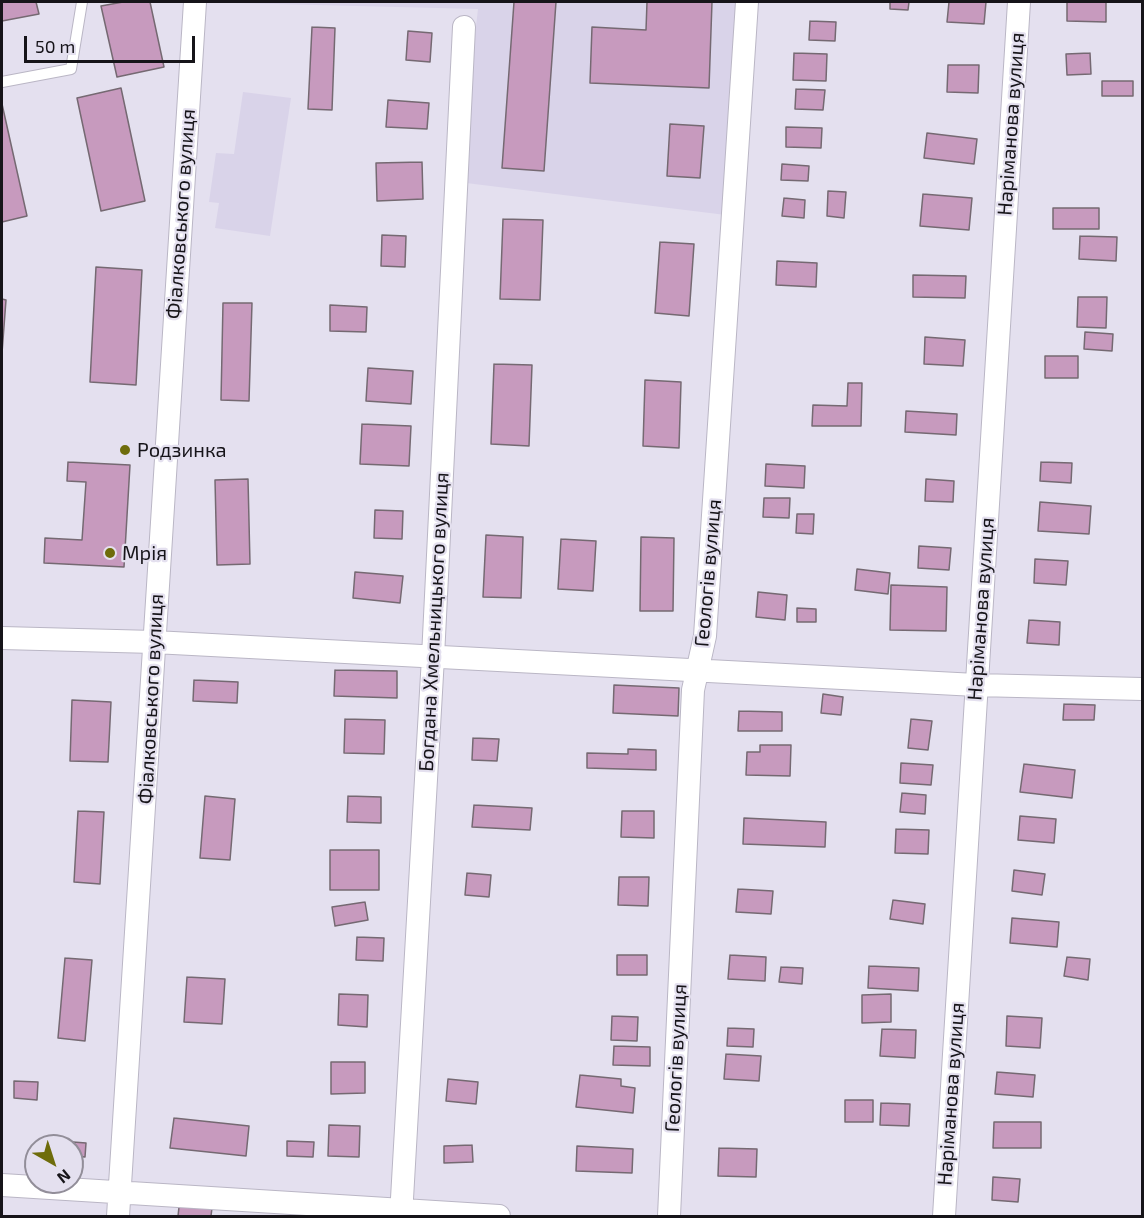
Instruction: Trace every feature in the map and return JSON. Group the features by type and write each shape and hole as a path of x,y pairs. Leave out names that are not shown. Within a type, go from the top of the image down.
{"street":[{"name":"Фіалковського вулиця","path":"118,1216 195,2"},
{"name":"Геологів вулиця","path":"669,1216 693,690 706,624 747,2"},
{"name":"Наріманова вулиця","path":"944,1216 1019,2"},
{"name":"Богдана Хмельницького вулиця","path":"402,1213 433,657 464,27"},
{"path":"2,639 154,642 976,685 1143,689"},
{"path":"2,1185 402,1213 500,1216"}],"lane":[{"path":"2,82 71,69 82,2"}],"shaded area":[{"path":"195,2 747,2 734,216 458,182 478,9"},
{"path":"243,92 291,98 270,236 215,228 219,203 209,202 216,153 234,154"}],"building":[{"path":"2,2 36,2 39,14 2,21"},
{"path":"123,2 150,2 164,67 117,77 101,6"},
{"path":"514,2 556,2 544,171 502,168"},
{"path":"647,2 712,2 709,88 590,83 592,27 646,30"},
{"path":"890,2 909,2 908,10 890,9"},
{"path":"949,2 986,2 984,24 947,22"},
{"path":"1067,2 1106,2 1106,22 1067,21"},
{"path":"810,21 836,22 835,41 809,40"},
{"path":"312,27 335,28 332,110 308,109"},
{"path":"408,31 432,33 430,62 406,60"},
{"path":"794,53 827,54 826,81 793,80"},
{"path":"1090,53 1091,74 1067,75 1066,54"},
{"path":"948,65 979,65 978,93 947,92"},
{"path":"1102,81 1133,81 1133,96 1102,96"},
{"path":"121,88 145,201 101,211 77,98"},
{"path":"796,89 825,90 823,110 795,109"},
{"path":"388,100 429,103 427,129 386,127"},
{"path":"2,104 27,216 2,222"},
{"path":"670,124 704,126 700,178 667,176"},
{"path":"786,127 822,128 821,148 786,147"},
{"path":"927,133 977,139 974,164 924,158"},
{"path":"422,162 423,199 377,201 376,163"},
{"path":"782,164 809,166 808,181 781,180"},
{"path":"828,191 846,192 844,218 827,216"},
{"path":"923,194 972,198 969,230 920,226"},
{"path":"784,198 805,200 804,218 782,216"},
{"path":"1053,208 1099,208 1099,229 1053,229"},
{"path":"503,219 543,220 540,300 500,299"},
{"path":"382,235 406,236 405,267 381,266"},
{"path":"1080,236 1117,237 1116,261 1079,259"},
{"path":"660,242 694,244 689,316 655,313"},
{"path":"777,261 817,263 816,287 776,285"},
{"path":"96,267 142,270 136,385 90,382"},
{"path":"913,275 966,276 965,298 913,297"},
{"path":"1078,297 1107,297 1106,328 1077,327"},
{"path":"2,299 6,300 2,353"},
{"path":"223,303 252,303 249,401 221,400"},
{"path":"330,305 367,307 366,332 330,331"},
{"path":"1085,332 1113,334 1112,351 1084,349"},
{"path":"925,337 965,340 963,366 924,364"},
{"path":"1045,356 1078,356 1078,378 1045,378"},
{"path":"494,364 532,365 529,446 491,444"},
{"path":"368,368 413,371 411,404 366,401"},
{"path":"645,380 681,382 679,448 643,446"},
{"path":"848,383 862,383 861,426 812,426 813,405 847,406"},
{"path":"906,411 957,414 956,435 905,432"},
{"path":"362,424 411,426 409,466 360,464"},
{"path":"68,462 130,465 124,567 44,563 45,538 82,540 86,482 67,481"},
{"path":"1041,462 1072,463 1071,483 1040,481"},
{"path":"766,464 805,466 804,488 765,486"},
{"path":"248,479 250,564 217,565 215,480"},
{"path":"926,479 954,481 953,502 925,501"},
{"path":"764,498 790,498 789,518 763,517"},
{"path":"1040,502 1091,506 1089,534 1038,531"},
{"path":"375,510 403,511 402,539 374,538"},
{"path":"797,514 814,514 813,534 796,533"},
{"path":"486,535 523,537 521,598 483,597"},
{"path":"641,537 674,538 673,611 640,611"},
{"path":"561,539 596,541 593,591 558,589"},
{"path":"919,546 951,548 949,570 918,568"},
{"path":"1035,559 1068,561 1066,585 1034,583"},
{"path":"857,569 890,573 888,594 855,590"},
{"path":"355,572 403,576 400,603 353,598"},
{"path":"891,585 947,587 946,631 890,630"},
{"path":"758,592 787,595 785,620 756,617"},
{"path":"797,608 816,609 816,622 797,622"},
{"path":"1029,620 1060,622 1059,645 1027,643"},
{"path":"335,670 397,671 397,698 334,696"},
{"path":"194,680 238,682 237,703 193,701"},
{"path":"614,685 679,688 678,716 613,713"},
{"path":"823,694 843,697 841,715 821,713"},
{"path":"72,700 111,702 108,762 70,761"},
{"path":"1064,704 1095,705 1094,720 1063,720"},
{"path":"739,711 782,712 782,731 738,731"},
{"path":"345,719 385,720 384,754 344,753"},
{"path":"911,719 932,721 928,750 908,748"},
{"path":"473,738 499,739 497,761 472,760"},
{"path":"760,745 791,745 790,776 746,775 747,752 760,752"},
{"path":"628,749 656,750 656,770 587,768 587,753 628,754"},
{"path":"901,763 933,765 931,785 900,783"},
{"path":"1024,764 1075,770 1072,798 1020,792"},
{"path":"902,793 926,795 925,814 900,812"},
{"path":"205,796 235,799 230,860 200,858"},
{"path":"348,796 381,797 381,823 347,822"},
{"path":"474,805 532,808 530,830 472,827"},
{"path":"78,811 104,812 100,884 74,882"},
{"path":"622,811 654,811 654,838 621,837"},
{"path":"1020,816 1056,819 1054,843 1018,840"},
{"path":"744,818 826,822 825,847 743,844"},
{"path":"896,829 929,830 928,854 895,853"},
{"path":"330,850 379,850 379,890 330,890"},
{"path":"1014,870 1045,874 1042,895 1012,891"},
{"path":"467,873 491,875 489,897 465,895"},
{"path":"619,877 649,877 648,906 618,905"},
{"path":"738,889 773,891 771,914 736,912"},
{"path":"893,900 925,904 923,924 890,919"},
{"path":"365,902 368,920 335,926 332,907"},
{"path":"1012,918 1059,922 1057,947 1010,943"},
{"path":"357,937 384,938 383,961 356,960"},
{"path":"617,955 647,955 647,975 617,975"},
{"path":"730,955 766,957 765,981 728,979"},
{"path":"1067,957 1090,959 1088,980 1064,976"},
{"path":"65,958 92,960 85,1041 58,1038"},
{"path":"869,966 919,968 918,991 868,988"},
{"path":"781,967 803,968 802,984 779,982"},
{"path":"187,977 225,979 222,1024 184,1022"},
{"path":"339,994 368,995 367,1027 338,1025"},
{"path":"891,994 891,1022 862,1023 862,995"},
{"path":"612,1016 638,1017 637,1041 611,1040"},
{"path":"1007,1016 1042,1018 1040,1048 1006,1046"},
{"path":"728,1028 754,1029 753,1047 727,1046"},
{"path":"882,1029 916,1030 915,1058 880,1056"},
{"path":"614,1046 650,1047 650,1066 613,1065"},
{"path":"726,1054 761,1056 759,1081 724,1079"},
{"path":"331,1062 365,1062 365,1093 331,1094"},
{"path":"997,1072 1035,1075 1033,1097 995,1094"},
{"path":"580,1075 621,1079 621,1086 635,1088 633,1113 576,1107"},
{"path":"448,1079 478,1082 476,1104 446,1101"},
{"path":"14,1081 38,1082 37,1100 14,1098"},
{"path":"845,1100 873,1100 873,1122 845,1122"},
{"path":"881,1103 910,1104 909,1126 880,1125"},
{"path":"174,1118 249,1126 246,1156 170,1148"},
{"path":"994,1122 1041,1122 1041,1148 993,1148"},
{"path":"329,1125 360,1126 359,1157 328,1156"},
{"path":"287,1141 314,1142 313,1157 287,1156"},
{"path":"472,1145 473,1162 444,1163 444,1146"},
{"path":"577,1146 633,1149 632,1173 576,1171"},
{"path":"719,1148 757,1149 756,1177 718,1176"},
{"path":"993,1177 1020,1179 1018,1202 992,1200"},
{"path":"179,1207 212,1208 211,1216 178,1216"}],"place":[{"name":"Родзинка","path":"125,450"},
{"name":"Мрія","path":"110,553"}]}
